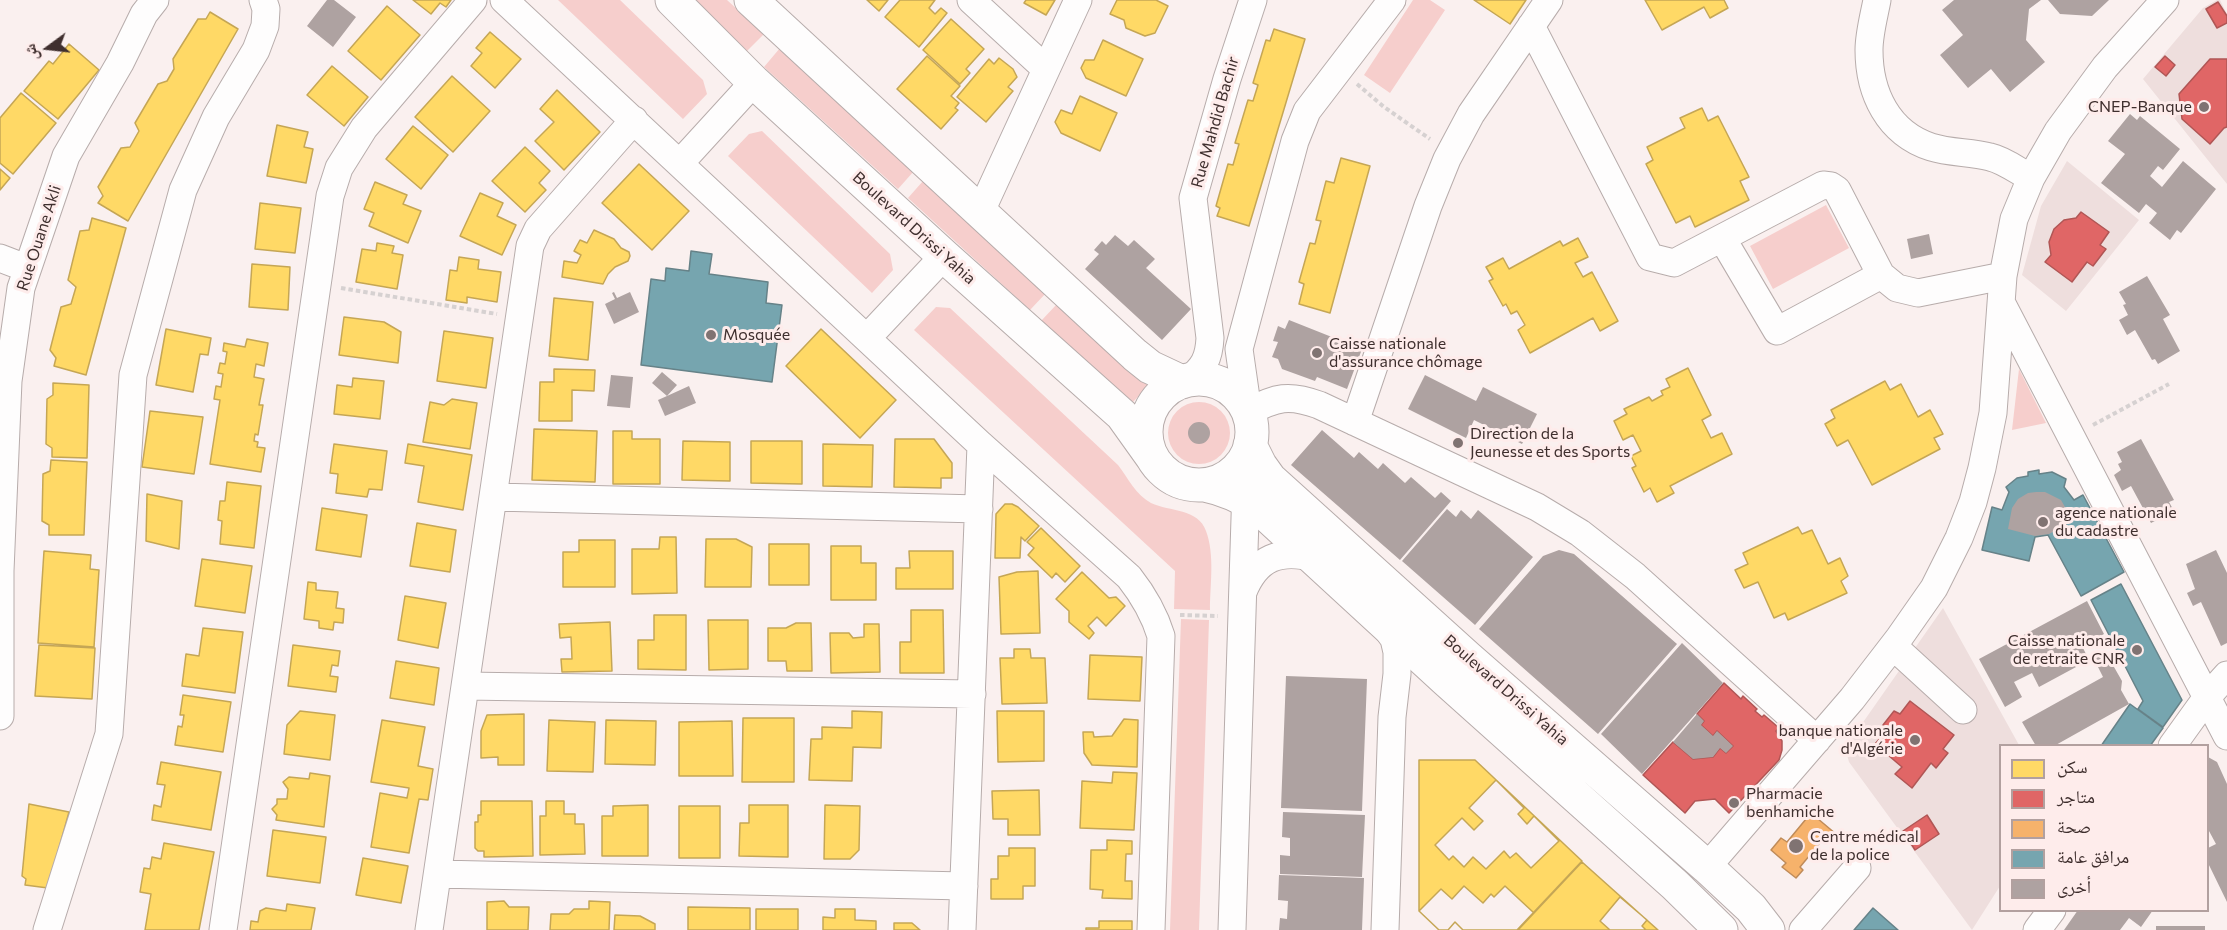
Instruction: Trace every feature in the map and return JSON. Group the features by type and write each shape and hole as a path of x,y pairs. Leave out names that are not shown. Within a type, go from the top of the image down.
{"main road":[{"name":"Boulevard Drissi Yahia","path":"672,0 754,82 1122,415 1152,457"},
{"path":"752,0 1135,355 1150,367 1185,381"},
{"path":"1200,379 1224,385 1238,397 1248,412 1251,423 1249,450 1241,464 1225,479 1199,485 1173,479 1158,466 1152,457 1146,435 1149,413 1162,393 1185,381 1200,379"},
{"name":"Boulevard Drissi Yahia","path":"1249,450 1270,479 1467,657 1707,867 1751,908 1768,930"},
{"name":"Boulevard Drissi Yahia","path":"1199,485 1222,489 1246,499 1315,558 1446,680 1666,877 1721,930"}],"street":[{"path":"47,930 109,734 133,375 183,190 216,117 256,50 265,26 266,9 262,0"},
{"path":"223,930 330,196 339,168 364,128 473,0"},
{"path":"504,0 981,445 1129,577 1144,595 1154,614 1161,636 1151,930"},
{"path":"971,0 1046,69"},
{"path":"981,211 1078,0"},
{"name":"Rue Mahdid Bachir","path":"1185,381 1204,365 1209,354 1210,338 1193,198 1227,79 1253,0"},
{"path":"1392,0 1307,111 1295,141 1239,350 1248,412 1270,401 1291,397 1319,405 1536,507 1580,533 1635,576 1817,740"},
{"path":"1355,422 1425,215 1450,153 1471,114 1549,0"},
{"path":"1877,0 1869,50 1874,88 1885,113 1903,134 1930,146 1964,154 1991,157 2031,178"},
{"path":"1707,867 1817,740 1893,646 1934,588 1959,538 1973,502 1982,468 1993,413 2003,276 2014,219 2031,178 2058,131 2093,83 2142,23 2165,0"},
{"name":"Rue Ouane Akli","path":"0,716 0,571 9,381 21,288 8,262 120,63 142,5"},
{"path":"1531,26 1650,257 1674,263 1823,185 1837,190 1881,275 1897,288 1918,293 2003,276"},
{"path":"680,163 754,82"},
{"path":"429,930 530,246 538,230 634,120"},
{"path":"1722,238 1777,331 1881,275"},
{"path":"867,338 944,256"},
{"path":"2002,304 2227,736"},
{"path":"962,930 981,445"},
{"path":"1232,930 1249,450"},
{"path":"1199,485 1231,511 1245,538"},
{"path":"494,498 979,509"},
{"path":"1243,594 1248,579 1259,566 1274,556 1285,553 1315,558"},
{"path":"1380,618 1394,639 1397,652 1396,699 1392,717 1385,930"},
{"path":"1893,646 1963,710"},
{"path":"1396,699 1409,682 1425,674 1446,680"},
{"path":"2173,744 2208,696 2227,675"},
{"path":"466,686 972,694"},
{"path":"1803,930 1857,868"},
{"path":"438,874 964,886"},
{"path":"2037,930 2050,912"}],"path":[{"path":"1352,80 1384,107 1450,153"},
{"path":"343,289 486,312"},
{"path":"2105,419 2169,384"},
{"path":"1176,615 1210,616"}],"shaded area":[{"path":"558,0 620,0 703,80 707,94 683,119"},
{"path":"695,0 727,0 764,34 747,51"},
{"path":"1413,0 1430,0 1445,10 1390,93 1364,75"},
{"path":"2220,0 2227,14 2227,184 2143,79 2203,8"},
{"path":"780,48 914,171 898,189 764,67"},
{"path":"762,131 890,254 893,270 872,293 728,156 749,134"},
{"path":"2067,161 2139,220 2066,311 2022,275 2041,206"},
{"path":"923,181 1046,293 1030,310 908,198"},
{"path":"1826,205 1849,248 1773,289 1750,246"},
{"path":"1057,304 1149,385 1133,402 1041,321"},
{"path":"936,307 950,308 1118,465 1146,500 1197,518 1209,540 1210,610 1174,609 1175,571 914,330"},
{"path":"2019,369 2046,423 2012,430"},
{"path":"1199,402 1221,411 1230,433 1221,455 1199,464 1177,455 1168,433 1177,411"},
{"path":"1943,608 2018,744 1999,744 1999,888 1972,930 1849,762 1845,748"},
{"path":"1181,619 1209,620 1199,930 1170,930"}],"building: سكن":[{"path":"413,0 451,0 446,7 440,3 431,14"},
{"path":"867,0 888,0 879,11"},
{"path":"900,0 935,0 929,8 935,14 941,8 947,13 919,47 885,17"},
{"path":"1026,0 1055,0 1046,15 1024,3"},
{"path":"1117,0 1156,0 1168,6 1155,33 1145,36 1126,28 1124,20 1110,14"},
{"path":"1474,0 1526,0 1510,24"},
{"path":"1645,0 1724,0 1728,8 1710,18 1704,7 1662,30"},
{"path":"387,6 420,35 381,80 348,51"},
{"path":"210,12 238,29 128,221 98,203 103,196 98,187 121,148 130,147 139,131 135,123 158,84 167,81 174,69 173,59 198,19 206,19"},
{"path":"951,19 984,49 966,69 970,73 960,84 923,50"},
{"path":"1274,29 1305,39 1249,226 1217,216 1220,208 1216,206 1228,164 1233,165 1239,144 1235,143 1248,100 1253,101 1258,85 1253,83 1266,40 1270,41"},
{"path":"490,32 521,59 495,88 471,66 482,53 476,48"},
{"path":"1103,40 1143,59 1126,96 1086,78 1081,68 1085,60 1094,60"},
{"path":"69,44 99,70 58,119 24,91 49,61 53,64"},
{"path":"927,56 960,86 951,96 959,103 955,108 958,110 941,129 897,89"},
{"path":"999,58 1013,69 1017,77 1008,87 1013,91 986,122 957,97 989,59 994,64"},
{"path":"332,66 368,97 344,126 307,95"},
{"path":"452,76 490,111 453,152 415,117"},
{"path":"557,90 600,132 564,170 535,141 554,122 540,109"},
{"path":"21,93 56,123 13,174 0,163 0,118"},
{"path":"1080,96 1117,113 1100,151 1061,133 1055,122 1061,110 1072,114"},
{"path":"1702,108 1708,121 1718,116 1749,177 1740,181 1749,200 1695,227 1690,216 1676,223 1646,164 1653,160 1647,147 1685,128 1680,118"},
{"path":"277,125 308,132 304,147 313,149 306,183 267,176"},
{"path":"413,126 448,155 421,189 386,159"},
{"path":"525,147 550,171 539,183 546,190 525,212 492,181"},
{"path":"1341,158 1370,166 1330,313 1299,304 1304,284 1299,282 1310,243 1315,244 1321,221 1316,220 1326,181 1334,183"},
{"path":"639,164 689,211 652,250 602,203"},
{"path":"0,169 10,178 0,190"},
{"path":"375,182 407,195 403,204 421,211 408,243 369,226 374,213 364,209"},
{"path":"480,193 503,203 497,216 516,225 502,255 460,236"},
{"path":"260,203 301,208 295,253 255,249"},
{"path":"92,218 126,228 86,375 54,366 56,358 50,350 61,307 71,304 76,287 68,280 80,231 89,230"},
{"path":"594,230 614,239 621,248 629,252 628,261 615,267 603,284 562,277 564,261 577,263 581,255 574,251 580,240 587,243"},
{"path":"1578,238 1588,257 1575,263 1583,277 1592,272 1618,321 1600,331 1593,318 1530,353 1518,330 1525,325 1517,311 1511,314 1506,304 1503,306 1489,281 1493,279 1486,267 1503,258 1509,269 1560,241 1563,246"},
{"path":"377,243 394,246 392,253 403,255 397,289 356,282 362,249 376,251"},
{"path":"459,257 479,260 478,269 501,272 497,302 467,297 467,303 446,300 450,270 457,271"},
{"path":"252,264 290,267 288,310 249,307"},
{"path":"554,298 593,302 588,360 549,356"},
{"path":"344,317 384,322 401,332 398,363 339,355"},
{"path":"166,329 211,338 208,355 200,354 193,392 156,385"},
{"path":"821,329 896,400 860,438 786,366"},
{"path":"444,331 493,338 486,388 437,381"},
{"path":"247,339 268,343 264,366 256,364 254,377 264,379 259,405 263,405 258,435 255,434 254,441 258,442 257,447 265,448 261,472 210,464 220,400 214,399 216,386 221,387 223,374 218,373 220,363 225,364 227,352 223,351 224,343 245,347"},
{"path":"1688,368 1711,415 1702,420 1711,438 1722,433 1732,454 1670,486 1674,493 1657,502 1650,488 1644,492 1632,468 1636,466 1631,456 1641,451 1633,435 1623,440 1614,421 1627,414 1624,409 1649,397 1652,401 1663,395 1661,391 1670,387 1666,379"},
{"path":"554,369 595,370 594,391 572,390 572,421 539,421 540,382 554,382"},
{"path":"353,378 384,381 380,419 334,414 337,385 352,387"},
{"path":"1885,381 1890,390 1901,384 1918,417 1930,410 1943,434 1934,438 1940,449 1872,485 1848,440 1837,446 1825,424 1835,418 1831,410"},
{"path":"53,383 89,385 87,458 52,457 52,448 46,444 47,399 53,395"},
{"path":"452,399 477,403 470,449 423,442 430,402 444,405"},
{"path":"150,411 203,417 194,474 142,467"},
{"path":"534,429 597,431 595,482 532,480"},
{"path":"613,431 632,431 632,439 660,439 660,484 613,484"},
{"path":"895,439 934,439 952,463 952,478 941,478 941,488 894,487"},
{"path":"683,441 730,442 730,481 682,480"},
{"path":"751,441 802,441 802,484 751,483"},
{"path":"334,444 387,451 382,490 369,489 367,497 336,493 338,474 330,473"},
{"path":"408,444 472,455 463,510 418,502 424,466 405,463"},
{"path":"823,444 873,445 872,487 823,486"},
{"path":"51,460 87,462 84,535 49,535 49,525 42,521 43,474 50,471"},
{"path":"227,482 261,486 254,548 220,544 222,521 218,520 220,501 225,501"},
{"path":"147,494 182,501 179,549 146,541"},
{"path":"1005,504 1018,507 1039,526 1025,541 1021,537 1020,558 995,558 996,514"},
{"path":"322,508 367,515 361,557 316,550"},
{"path":"417,523 456,530 450,572 410,566"},
{"path":"1798,527 1802,534 1812,530 1828,564 1840,558 1848,576 1841,581 1847,593 1788,620 1785,613 1774,618 1758,582 1744,588 1735,570 1748,564 1743,553"},
{"path":"1041,528 1080,566 1065,582 1056,573 1052,578 1028,555 1034,548 1027,542"},
{"path":"660,537 676,537 677,593 632,594 632,549 659,549"},
{"path":"706,539 736,539 752,547 751,587 705,587"},
{"path":"579,540 615,540 615,587 563,587 563,552 579,552"},
{"path":"769,544 809,544 809,585 769,585"},
{"path":"831,546 861,546 861,563 876,563 876,600 831,600"},
{"path":"44,551 91,555 90,569 99,570 94,647 38,643"},
{"path":"909,551 953,551 953,589 896,589 896,568 910,568"},
{"path":"202,559 252,566 245,613 195,606"},
{"path":"1038,571 1040,633 1001,634 999,577 1017,572"},
{"path":"1082,572 1109,598 1116,597 1125,606 1106,626 1097,617 1088,626 1094,633 1089,639 1069,622 1069,611 1056,599"},
{"path":"308,582 316,583 316,590 338,592 336,608 344,609 343,623 334,622 333,630 319,628 319,621 304,619"},
{"path":"405,596 446,603 438,648 398,640"},
{"path":"911,610 943,610 944,673 900,673 900,642 911,642"},
{"path":"654,615 686,615 686,670 638,669 638,640 654,640"},
{"path":"708,620 748,620 748,669 709,670"},
{"path":"610,622 612,671 562,672 561,659 572,659 571,637 560,638 559,624"},
{"path":"796,623 811,623 812,671 787,671 786,661 768,661 768,628 786,628"},
{"path":"864,624 879,624 880,672 831,673 830,633 849,633 853,638 864,637"},
{"path":"203,628 243,632 235,693 182,686 186,654 199,656"},
{"path":"39,645 95,648 92,699 35,696"},
{"path":"293,645 340,651 338,666 332,665 330,676 338,677 336,692 288,686"},
{"path":"1014,649 1030,649 1031,658 1045,658 1047,703 1002,704 1000,658 1014,658"},
{"path":"1090,655 1142,657 1140,701 1088,699"},
{"path":"396,661 439,668 434,705 390,698"},
{"path":"183,695 231,702 223,752 175,745 178,726 182,727 184,715 180,715"},
{"path":"300,711 335,715 330,760 284,754 287,725"},
{"path":"852,711 882,712 881,748 853,747 852,781 809,780 811,739 822,739 822,727 852,728"},
{"path":"997,711 1044,711 1044,761 998,762"},
{"path":"524,714 524,765 498,765 498,757 481,758 481,731 487,715"},
{"path":"743,718 794,718 794,782 742,782"},
{"path":"1124,719 1138,720 1137,767 1092,765 1084,753 1083,732 1093,732 1094,737 1112,736"},
{"path":"382,720 425,727 418,766 433,769 428,800 419,799 409,853 371,847 380,793 407,798 409,788 371,782"},
{"path":"549,720 595,722 593,772 547,771"},
{"path":"606,720 656,721 655,765 605,764"},
{"path":"732,721 733,776 679,776 679,722"},
{"path":"1419,760 1475,760 1582,861 1517,930 1463,930 1455,922 1448,930 1439,930 1419,911"},
{"path":"161,762 221,772 211,830 152,820 154,805 161,807 165,785 157,784"},
{"path":"1113,772 1137,773 1134,830 1080,828 1082,781 1112,783"},
{"path":"310,773 330,776 324,827 276,820 277,815 272,809 277,804 277,799 287,799 288,789 283,782 289,777 309,779"},
{"path":"1496,780 1524,808 1518,814 1527,824 1534,816 1559,841 1531,868 1516,853 1510,858 1504,851 1486,869 1473,857 1464,867 1453,856 1449,860 1435,845 1462,818 1474,830 1483,821 1469,808"},
{"path":"1039,790 1040,835 1008,835 1008,819 993,819 992,791"},
{"path":"481,801 532,801 533,856 484,857 484,851 478,851 475,848 475,822 478,822 478,815 481,815"},
{"path":"546,801 564,801 564,814 575,814 575,824 584,824 585,854 540,855 540,816 546,816"},
{"path":"29,804 69,812 48,888 25,885 26,879 22,876"},
{"path":"648,805 648,856 602,856 602,816 613,816 613,806"},
{"path":"749,805 788,805 788,857 739,856 740,823 749,823"},
{"path":"825,805 860,806 859,850 850,859 824,859"},
{"path":"679,806 720,806 720,858 679,858"},
{"path":"273,830 326,837 320,883 267,876"},
{"path":"1107,840 1132,841 1132,854 1126,854 1125,881 1132,881 1132,899 1102,898 1103,890 1090,889 1091,850 1107,850"},
{"path":"164,843 214,852 199,930 145,930 151,894 140,892 144,868 150,869 152,857 161,859"},
{"path":"1009,848 1035,848 1035,886 1023,886 1023,899 991,899 991,879 998,879 998,856 1009,856"},
{"path":"363,858 408,866 401,903 356,895"},
{"path":"1582,862 1658,930 1518,930"},
{"path":"1464,886 1483,903 1491,894 1494,897 1505,886 1534,913 1517,930 1463,930 1455,922 1448,930 1439,930 1419,911 1441,889 1452,899"},
{"path":"1620,897 1647,920 1642,926 1646,930 1610,930 1600,921"},
{"path":"504,901 509,907 529,907 528,930 487,930 487,902"},
{"path":"589,901 610,902 609,930 550,930 551,914 569,914 574,909 589,909"},
{"path":"287,904 315,908 311,930 250,930 251,921 258,922 260,911 266,908 286,911"},
{"path":"688,907 750,908 750,930 688,930"},
{"path":"756,909 798,909 798,930 756,930"},
{"path":"835,909 855,909 855,920 876,921 876,930 823,930 823,917 835,918"},
{"path":"615,915 640,916 655,924 655,930 614,930"},
{"path":"1099,921 1132,921 1132,930 1086,930 1086,928 1099,928"},
{"path":"894,923 912,923 920,930 894,930"}],"building: متاجر":[{"path":"2218,2 2227,16 2227,23 2217,28 2206,9"},
{"path":"2165,56 2175,65 2166,76 2155,67"},
{"name":"CNEP-Banque","path":"2210,59 2227,59 2227,127 2210,144 2182,119 2179,94"},
{"path":"2081,212 2109,232 2100,245 2106,249 2093,266 2087,262 2072,282 2045,262 2051,255 2049,242 2054,229 2064,220 2076,218"},
{"path":"1724,683 1741,699 1743,696 1762,717 1764,715 1779,728 1776,731 1782,741 1782,750 1779,760 1729,813 1715,799 1695,801 1685,813 1643,775 1673,742 1693,759 1713,757 1720,748 1726,753 1733,746 1717,731 1713,736 1701,725 1704,721 1697,714"},
{"name":"banque nationale d'Algérie","path":"1910,701 1954,735 1943,749 1948,753 1936,768 1931,763 1912,788 1895,774 1902,767 1875,744 1888,729 1883,725 1894,711 1900,714"},
{"path":"1927,815 1939,834 1915,850 1903,831"}],"building: صحة":[{"name":"Centre médical de la police","path":"1811,813 1836,834 1829,842 1824,838 1800,867 1803,870 1796,878 1782,867 1786,863 1771,850 1781,838 1787,842"}],"building: مرافق عامة":[{"name":"Mosquée","path":"691,251 712,254 709,274 768,282 766,303 782,305 772,382 641,365 651,279 665,281 666,268 689,271"},
{"name":"agence nationale du cadastre","path":"2039,470 2039,474 2052,472 2066,479 2064,487 2074,500 2083,495 2124,572 2081,596 2048,535 2035,537 2029,561 1982,550 1992,507 2002,510 2009,492 2006,487 2017,478 2028,476 2028,472"},
{"name":"Caisse nationale de retraite CNR","path":"2121,584 2182,700 2163,727 2138,709 2143,701 2091,600"},
{"path":"2130,704 2163,728 2151,744 2102,744"},
{"path":"1873,908 1898,930 1854,930"}],"building: أخرى":[{"path":"327,0 334,0 356,17 333,47 307,26"},
{"path":"1954,0 2041,0 2029,9 2026,40 2045,62 2010,92 1991,69 1968,88 1940,55 1963,35 1942,10"},
{"path":"2048,0 2109,0 2092,16 2060,14"},
{"path":"2130,114 2137,120 2140,116 2180,149 2163,170 2158,166 2150,176 2162,187 2183,161 2216,189 2181,233 2177,230 2170,240 2149,223 2157,213 2146,204 2139,213 2101,183 2125,154 2108,141"},
{"path":"1929,234 1933,254 1911,259 1907,239"},
{"path":"1115,235 1128,246 1134,240 1155,259 1146,268 1191,309 1162,340 1085,269 1099,254 1094,250 1102,241 1106,245"},
{"path":"2147,276 2170,315 2163,319 2180,351 2158,364 2155,359 2152,360 2135,330 2127,335 2119,320 2128,315 2123,305 2126,304 2119,292"},
{"path":"614,292 617,298 630,292 639,312 614,324 605,304 615,299 612,293"},
{"name":"Caisse nationale d'assurance chômage","path":"1289,320 1362,349 1347,389 1317,377 1315,381 1282,369 1278,359 1272,357 1278,342 1273,341 1278,326 1285,329"},
{"path":"662,372 677,385 667,396 652,383"},
{"path":"611,375 633,377 630,408 607,406"},
{"path":"1425,375 1476,401 1483,387 1537,414 1522,444 1474,420 1466,438 1408,409"},
{"path":"689,386 696,403 665,416 658,400"},
{"path":"1199,422 1209,429 1210,433 1203,443 1199,444 1189,437 1188,433 1195,423"},
{"path":"1322,430 1354,458 1359,452 1378,469 1383,463 1405,483 1411,477 1435,498 1441,492 1451,501 1400,560 1291,465"},
{"path":"2141,439 2174,500 2169,502 2174,511 2151,523 2131,486 2122,491 2114,475 2121,470 2118,464 2122,462 2117,452"},
{"path":"2045,492 2061,500 2073,521 2049,534 2035,536 2008,529 2012,508 2018,499 2028,493"},
{"path":"1447,509 1456,517 1461,510 1471,519 1478,510 1533,557 1475,625 1402,561"},
{"path":"1559,550 1574,554 1677,644 1598,734 1479,629 1543,556"},
{"path":"2216,550 2227,573 2227,643 2221,646 2201,602 2193,606 2187,593 2195,589 2186,564"},
{"path":"2087,601 2104,634 2082,646 2089,660 2039,687 2032,673 2014,682 2022,697 2005,707 1979,659"},
{"path":"1682,643 1723,683 1642,774 1601,734"},
{"path":"2106,653 2122,681 2121,690 2129,704 2058,744 2035,744 2022,722 2103,677 2094,659"},
{"path":"1286,676 1367,679 1362,811 1281,808"},
{"path":"1697,714 1704,721 1701,725 1713,736 1717,731 1733,746 1726,753 1720,748 1713,757 1693,759 1673,742"},
{"path":"2209,758 2217,762 2227,784 2227,902 2209,865 2209,848 2216,844 2209,831"},
{"path":"1283,812 1365,815 1362,877 1280,874 1280,855 1290,856 1290,838 1282,837"},
{"path":"1279,875 1364,878 1362,930 1279,930 1280,918 1287,919 1288,901 1278,900"},
{"path":"2077,912 2152,912 2141,927 2129,918 2120,930 2064,930"},
{"path":"2156,926 2205,926 2205,930 2156,930"}],"place":[{"name":"CNEP-Banque","path":"2204,107"},
{"name":"Mosquée","path":"711,335"},
{"name":"Caisse nationale d'assurance chômage","path":"1317,353"},
{"name":"Direction de la Jeunesse et des Sports","path":"1458,443"},
{"name":"agence nationale du cadastre","path":"2043,522"},
{"name":"Caisse nationale de retraite CNR","path":"2137,650"},
{"name":"banque nationale d'Algérie","path":"1915,740"},
{"name":"Pharmacie benhamiche","path":"1734,803"},
{"name":"Centre médical de la police","path":"1796,846"}]}
